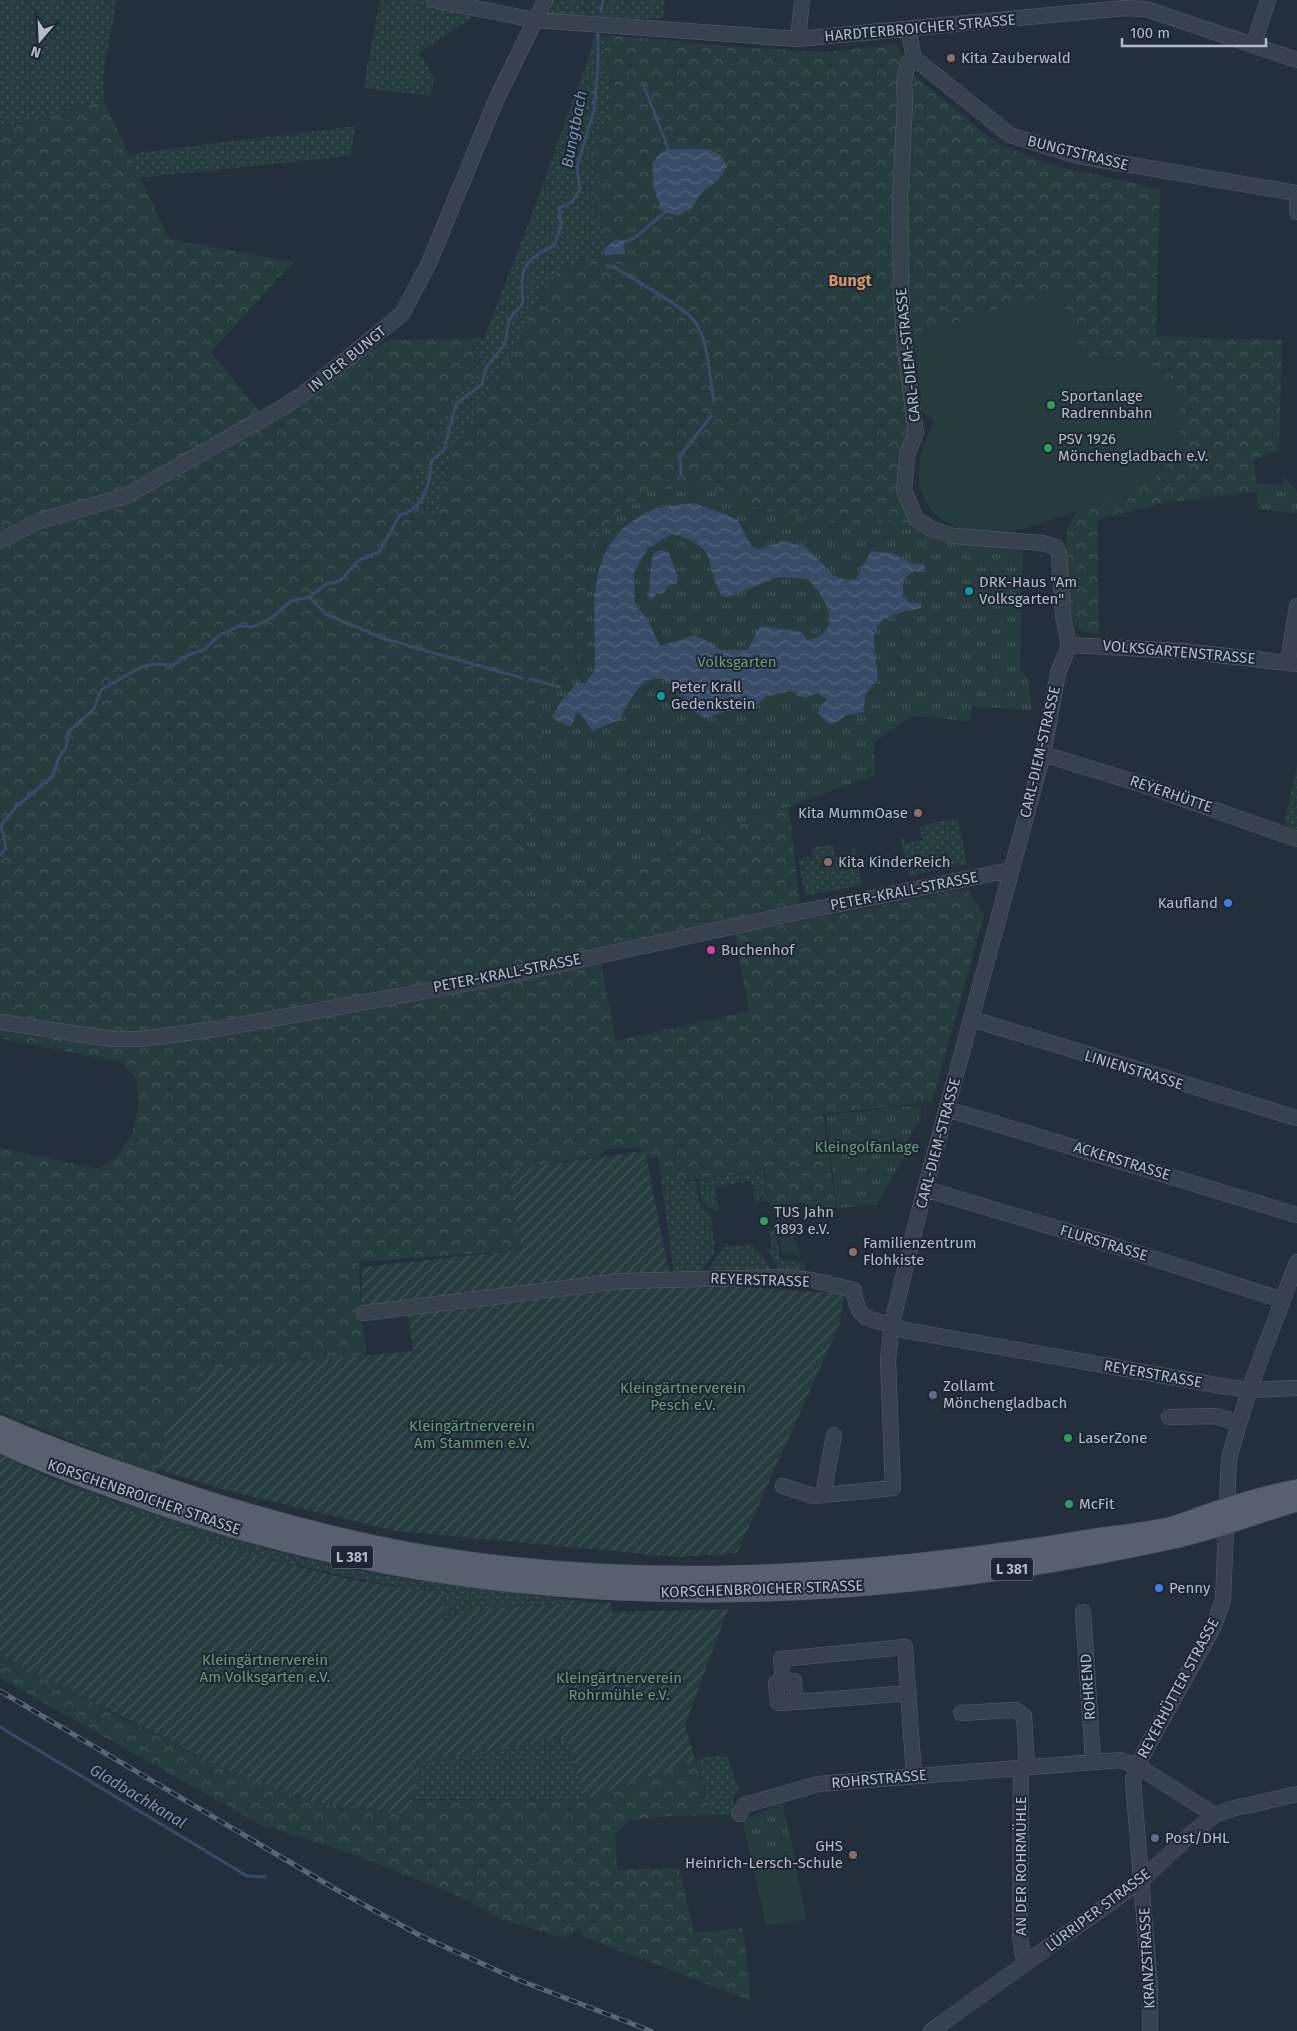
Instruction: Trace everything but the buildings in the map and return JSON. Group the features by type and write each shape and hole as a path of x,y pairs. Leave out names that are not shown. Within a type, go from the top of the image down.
{"main road":[{"name":"KORSCHENBROICHER STRASSE","path":"0,1425 90,1461 215,1504 304,1529 395,1549 484,1562 578,1572 717,1576 901,1566 998,1554 1174,1526 1297,1502"},
{"name":"KORSCHENBROICHER STRASSE","path":"0,1443 84,1478 213,1524 392,1566 471,1579 547,1588 642,1594 812,1591 972,1575 1073,1560 1172,1540 1297,1489"}],"street":[{"name":"HARDTERBROICHER STRASSE","path":"434,0 535,20 798,39 1125,8 1146,9 1297,60"},
{"name":"IN DER BUNGT","path":"0,541 39,521 126,496 302,395 402,314 429,263 497,98 546,0"},
{"path":"798,39 802,0"},
{"path":"1254,44 1268,0"},
{"path":"908,29 914,58"},
{"name":"BUNGTSTRASSE","path":"914,58 1010,136 1078,156 1297,193"},
{"name":"CARL-DIEM-STRASSE","path":"783,1486 813,1496 893,1488 888,1360 892,1324 925,1189 1042,754 1058,673 1069,644 1062,615 1059,553 1056,547 1042,543 954,536 932,529 916,519 904,490 908,452 916,433 905,350 901,292 900,197 904,82 908,62 914,58"},
{"path":"1297,197 1297,212"},
{"name":"VOLKSGARTENSTRASSE","path":"1069,644 1182,651 1292,663 1297,606"},
{"name":"REYERHÜTTE","path":"1042,754 1063,758 1141,784 1297,839"},
{"name":"PETER-KRALL-STRASSE","path":"0,1022 112,1039 142,1038 216,1029 487,980 790,914 1011,870"},
{"name":"LINIENSTRASSE","path":"972,1019 1297,1118"},
{"name":"ACKERSTRASSE","path":"947,1109 1297,1215"},
{"name":"FLURSTRASSE","path":"925,1189 1282,1300"},
{"name":"REYERHÜTTER STRASSE","path":"1137,1766 1213,1628 1223,1600 1229,1458 1249,1390 1297,1263"},
{"name":"REYERSTRASSE","path":"364,1313 621,1281 779,1277 812,1280 854,1290 855,1303 860,1314 870,1320 892,1324 913,1331 1249,1390 1297,1388"},
{"path":"1169,1417 1215,1416 1238,1423"},
{"path":"823,1495 834,1435"},
{"name":"ROHREND","path":"1083,1612 1093,1761"},
{"path":"909,1693 778,1703 776,1683 782,1682 781,1659 905,1647 909,1693 914,1776"},
{"path":"961,1713 1015,1710 1021,1712 1024,1716 1024,1767"},
{"name":"ROHRSTRASSE","path":"739,1814 745,1804 818,1784 1120,1760 1137,1766 1215,1815"},
{"name":"KRANZSTRASSE","path":"1137,1766 1133,1780 1150,1986 1150,2031"},
{"name":"AN DER ROHRMÜHLE","path":"1024,1767 1020,1938 1025,1964"},
{"name":"LÜRRIPER STRASSE","path":"931,2031 1142,1880 1191,1834 1215,1815 1231,1809 1297,1794"}],"green space":[{"path":"0,0 117,0 103,75 104,101 0,128"},
{"path":"380,0 423,0 480,12 419,53 434,77 430,96 363,88"},
{"path":"549,0 665,0 663,18 642,19 552,14 548,11"},
{"path":"595,34 607,35 603,58 611,75 609,110 595,146 598,182 595,193 596,218 608,243 603,249 604,254 563,268 529,318 519,346 443,480 441,504 437,515 418,510 410,500 416,479 438,437 449,403 472,383 479,358 471,338 484,338 529,222 587,62"},
{"path":"607,35 751,48 822,52 895,45 899,46 901,56 916,77 995,142 1051,165 1160,189 1156,336 1282,340 1279,450 1254,460 1257,492 1162,503 1097,520 1099,635 1078,630 1065,602 1067,530 1076,512 1101,505 1137,490 1148,483 1166,466 1180,441 1116,357 1084,363 1060,289 913,336 905,332 916,433 905,470 923,525 916,703 970,721 912,716 874,742 873,748 805,798 789,807 800,904 762,911 596,955 596,965 601,963 616,1041 749,1011 735,934 967,889 984,915 932,1102 823,1114 836,1208 817,1210 799,1202 770,1207 764,1170 685,1181 674,1174 661,1176 658,1157 647,1159 645,1151 637,1149 606,1149 599,1156 508,1170 522,1250 359,1262 361,1310 367,1357 201,1371 194,1396 169,1424 157,1473 98,1452 0,1412 0,1148 98,1169 117,1157 132,1134 138,1107 137,1081 124,1063 0,1038 0,128 104,101 169,239 293,262 211,352 264,417 389,340 471,338 479,358 472,383 449,403 438,437 416,479 410,500 418,510 437,515 441,504 443,480 452,451 498,373 519,346 529,318 548,280 563,268 585,259 604,254 619,255 615,240 608,243 596,218 595,193 598,182 595,146 609,110 611,75 603,58","holes":["675,149 724,172 683,213 678,216 663,212 655,192 663,151"]},
{"path":"356,126 350,156 140,178 129,154"},
{"name":"Sportanlage Radrennbahn","path":"1060,289 1084,363 1121,358 1143,361 1153,366 1162,374 1171,386 1178,401 1181,417 1176,447 1160,473 1147,484 1125,496 1108,502 1008,532 988,533 965,530 946,523 932,511 923,497 919,479 920,461 925,441 935,421 923,412 913,336"},
{"path":"1284,477 1297,491 1297,513 1258,509 1256,484 1283,485"},
{"name":"Volksgarten","path":"701,484 755,508 819,521 863,526 888,520 965,542 1023,547 1020,670 1028,679 1032,711 973,706 970,721 912,716 874,742 875,775 526,901 525,848 540,766 543,719 534,702 576,660 583,643 587,571 594,542 616,514 649,492"},
{"path":"1297,766 1297,830 1284,824"},
{"path":"958,818 967,864 909,875 901,838 903,838 905,843 922,840 919,826"},
{"path":"833,844 835,857 853,853 852,848 855,848 862,885 805,896 798,859 813,856 812,848"},
{"name":"Kleingolfanlage","path":"921,1105 921,1117 907,1141 909,1148 877,1205 837,1208 825,1115"},
{"path":"645,1151 671,1282 845,1294 839,1326 737,1553 677,1557 396,1531 225,1490 158,1469 169,1424 194,1396 200,1371 413,1351 408,1312 361,1310 362,1267 522,1250 508,1170"},
{"path":"763,1171 768,1200 755,1202 751,1181 715,1187 718,1210 704,1204 699,1180"},
{"path":"671,1174 678,1175 685,1182 696,1181 699,1202 711,1216 714,1254 698,1276 674,1276 661,1177"},
{"path":"775,1229 781,1261 804,1263 807,1274 781,1272 766,1249 772,1248 769,1231"},
{"path":"793,1235 801,1255 782,1254 780,1238"},
{"path":"751,1244 764,1257 774,1275 704,1276 723,1247"},
{"name":"Kleingärtnerverein Am Volksgarten e.V.","path":"0,1454 126,1511 256,1556 370,1583 444,1594 443,1619 476,1609 591,1602 611,1603 612,1612 728,1609 685,1725 695,1760 585,1799 568,1741 562,1742 561,1738 421,1762 409,1814 312,1802 225,1769 0,1654"},
{"path":"43,1476 223,1536 333,1565 429,1582 591,1602 476,1609 442,1619 444,1594 329,1573 215,1544 141,1519"},
{"path":"0,1652 121,1718 225,1769 312,1802 408,1814 412,1800 585,1799 695,1760 711,1815 630,1820 615,1835 617,1870 679,1868 694,1933 743,1928 751,2001 584,1937 578,1928 566,1939 498,1918 461,1897 358,1856 259,1824 0,1678"},
{"path":"561,1738 568,1741 585,1799 412,1799 421,1762"},
{"path":"726,1753 739,1791 734,1795 733,1812 727,1815 711,1815 696,1760"},
{"path":"782,1804 792,1843 750,1853 742,1820"},
{"path":"792,1843 806,1920 766,1925 750,1853"}],"water":[{"path":"706,149 712,151 718,154 727,167 718,180 701,193 691,209 678,216 663,212 654,189 653,180 654,163 657,156 663,151"},
{"path":"615,240 624,240 625,254 605,255 603,249"},
{"path":"694,503 737,519 752,547 759,549 784,541 807,548 833,575 848,581 856,579 871,551 892,553 913,564 923,564 925,566 925,572 914,571 903,580 903,595 909,602 921,603 921,608 890,617 881,622 876,628 874,648 878,678 865,695 864,712 846,715 837,722 830,724 818,714 820,707 827,699 818,693 805,698 790,691 767,696 753,709 726,711 705,718 695,712 674,684 664,679 654,679 640,687 634,694 619,720 592,731 577,712 571,727 552,718 559,704 577,683 585,683 595,671 594,623 597,579 603,558 613,540 629,523 652,510","holes":["672,534 698,544 704,550 722,596 728,597 778,577 808,579 826,604 829,613 829,622 826,630 819,636 807,640 802,632 760,626 748,650 721,650 696,635 660,646 648,620 635,605 634,573 648,548"]},
{"path":"660,550 668,552 678,576 677,583 668,586 664,593 657,594 650,601 652,558 653,554"}],"waterway":[{"name":"Bungtbach","path":"601,11 603,0"},
{"name":"Bungtbach","path":"0,855 6,849 1,825 18,805 53,776 59,757 66,748 69,731 94,709 101,690 141,667 153,664 174,665 188,655 204,650 218,636 239,626 252,627 270,619 291,601 309,597 327,584 340,581 359,560 379,552 400,515 408,512 420,501 428,486 431,461 444,450 456,404 482,384 487,366 505,344 509,320 523,303 522,282 525,267 536,256 554,246 561,226 559,208 572,202 580,189 577,167 594,110 598,66 598,34"},
{"path":"644,86 669,150"},
{"path":"625,242 636,237 665,212"},
{"path":"607,266 616,268 659,294 681,309 696,323 706,350 714,401"},
{"path":"681,475 680,456 711,416"},
{"path":"309,597 326,614 385,639 522,678"},
{"path":"531,679 560,687"},
{"name":"Gladbachkanal","path":"0,1727 247,1876 265,1877"}],"railway":[{"path":"0,1691 337,1890 421,1936 516,1979 651,2031"}],"place":[{"name":"Kita Zauberwald","path":"951,58"},
{"name":"Sportanlage Radrennbahn","path":"1051,405"},
{"name":"PSV 1926 Mönchengladbach e.V.","path":"1048,448"},
{"name":"DRK-Haus \"Am Volksgarten\"","path":"969,591"},
{"name":"Peter Krall Gedenkstein","path":"661,696"},
{"name":"Kita MummOase","path":"918,813"},
{"name":"Kita KinderReich","path":"828,862"},
{"name":"Kaufland","path":"1228,903"},
{"name":"Buchenhof","path":"711,950"},
{"name":"TUS Jahn 1893 e.V.","path":"764,1221"},
{"name":"Familienzentrum Flohkiste","path":"853,1252"},
{"name":"Zollamt Mönchengladbach","path":"933,1395"},
{"name":"LaserZone","path":"1068,1438"},
{"name":"McFit","path":"1069,1504"},
{"name":"Penny","path":"1159,1588"},
{"name":"Post/DHL","path":"1155,1838"},
{"name":"GHS Heinrich-Lersch-Schule","path":"853,1855"}],"district":[{"name":"Bungt","path":"850,280"}],"park label":[{"name":"Kleingärtnerverein Pesch e.V.","path":"683,1396"},
{"name":"Kleingärtnerverein Am Stammen e.V.","path":"472,1434"},
{"name":"Kleingärtnerverein Rohrmühle e.V.","path":"619,1686"}]}
